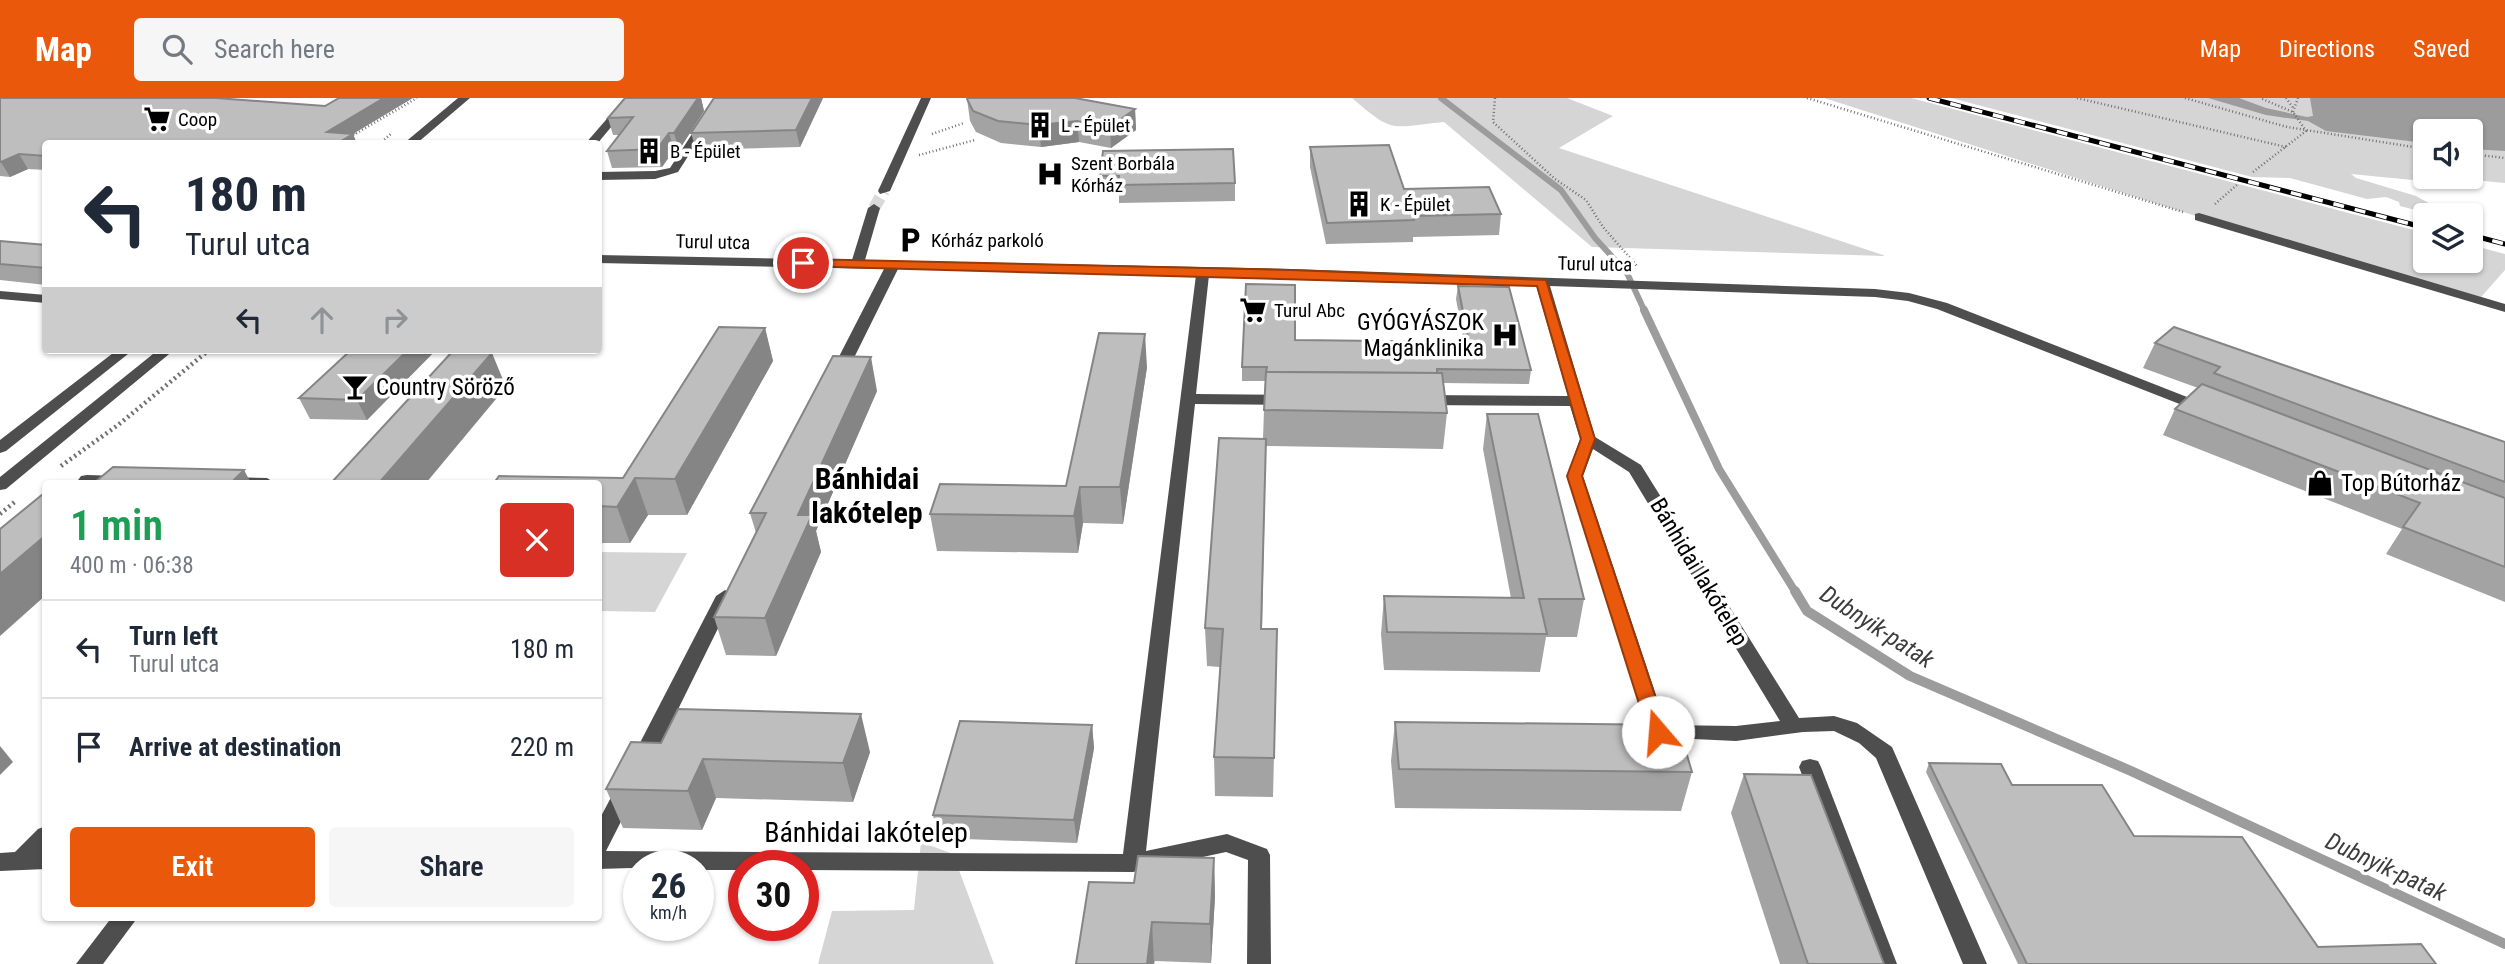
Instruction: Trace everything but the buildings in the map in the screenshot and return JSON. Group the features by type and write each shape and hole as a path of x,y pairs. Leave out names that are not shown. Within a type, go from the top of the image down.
{"street":[{"path":"413,140 465,98"},
{"path":"884,191 926,98"},
{"path":"602,176 655,175 674,170 715,107"},
{"path":"594,140 622,108"},
{"path":"857,264 874,208"},
{"path":"2199,217 2505,308"},
{"name":"Turul utca","path":"602,259 1203,271 1835,290 1909,297 1942,306 2224,416"},
{"path":"826,398 892,265"},
{"path":"1133,863 1203,271"},
{"path":"1542,282 1588,439 1575,476 1658,732"},
{"path":"0,295 42,299"},
{"path":"0,449 121,354"},
{"path":"0,485 162,354"},
{"path":"1187,400 1298,400"},
{"path":"1410,400 1577,401"},
{"name":"Bánhidai lakótelep","path":"1588,439 1635,469 1791,724"},
{"path":"602,837 731,584"},
{"path":"1630,732 1746,733 1817,721 1867,736 1885,753 1975,964"},
{"path":"1810,767 1885,964"},
{"path":"11,861 42,838"},
{"name":"Bánhidai lakótelep","path":"602,860 1133,863 1227,844 1259,855 1259,964"},
{"path":"11,861 42,860"},
{"path":"88,964 123,921"}],"path":[{"path":"347,139 417,98"},
{"path":"1495,98 1493,121 1555,179 1586,200 1617,243 1658,285"},
{"path":"1807,98 2199,217 2238,184"},
{"path":"2077,98 2287,147"},
{"path":"2185,98 2228,112 2306,131 2413,147"},
{"path":"2260,98 2294,111"},
{"path":"2267,98 2284,108"},
{"path":"2286,98 2306,131"},
{"path":"2294,111 2298,98"},
{"path":"910,136 928,135 964,123"},
{"path":"2253,172 2306,131"},
{"path":"898,158 927,154 975,140"},
{"path":"2483,155 2505,158"},
{"path":"59,467 118,425 204,354"},
{"path":"0,514 20,498"}],"shaded area":[{"path":"1352,98 1567,98 1613,116 1559,148 1886,256 1592,247 1444,122 1394,126 1377,118"},
{"path":"1824,98 1911,98 2413,230 2413,273 2483,273 2483,248 2505,254 2505,270 2481,297 2199,217"},
{"path":"1951,98 2505,98 2505,183 2483,181 2483,119 2413,119 2413,180 2351,174 2356,178 2416,196 2429,203 2413,203 2413,209 2400,206 2399,202 2386,197 2367,199 2290,178 2252,177"},
{"path":"2208,98 2239,98 2266,108 2307,117 2313,116 2310,98 2505,98 2505,151 2483,150 2483,119 2413,119 2413,142 2326,131 2308,121 2266,115"},
{"path":"602,552 687,553 655,612 602,611"},
{"path":"921,842 953,854 994,964 818,964 832,911 914,910"}],"waterway":[{"name":"Dubnyik-patak","path":"1441,98 1561,190 1595,238 1627,273 1645,312"},
{"name":"Dubnyik-patak","path":"1644,310 1719,469 1796,593"},
{"name":"Dubnyik-patak","path":"1795,591 1807,611 1910,676 2131,771 2505,944"}],"tunnel":[{"path":"874,208 884,191"}],"railway":[{"path":"1929,98 2413,225"},
{"path":"2483,238 2505,244"}],"place":[{"name":"Coop","path":"157,119"},
{"name":"L - Épület","path":"1040,125"},
{"name":"B - Épület","path":"649,151"},
{"name":"Szent Borbála Kórház","path":"1050,174"},
{"name":"K - Épület","path":"1359,204"},
{"name":"Kórház parkoló","path":"910,240"},
{"name":"Turul Abc","path":"1253,310"},
{"name":"GYÓGYÁSZOK Magánklinika","path":"1505,335"},
{"name":"Country Söröző","path":"355,387"},
{"name":"Top Bútorház","path":"2320,483"}],"district":[{"name":"Bánhidai lakótelep","path":"867,495"}],"route":[{"path":"803,263 1291,273 1542,282 1588,439 1575,476 1658,732"}]}
